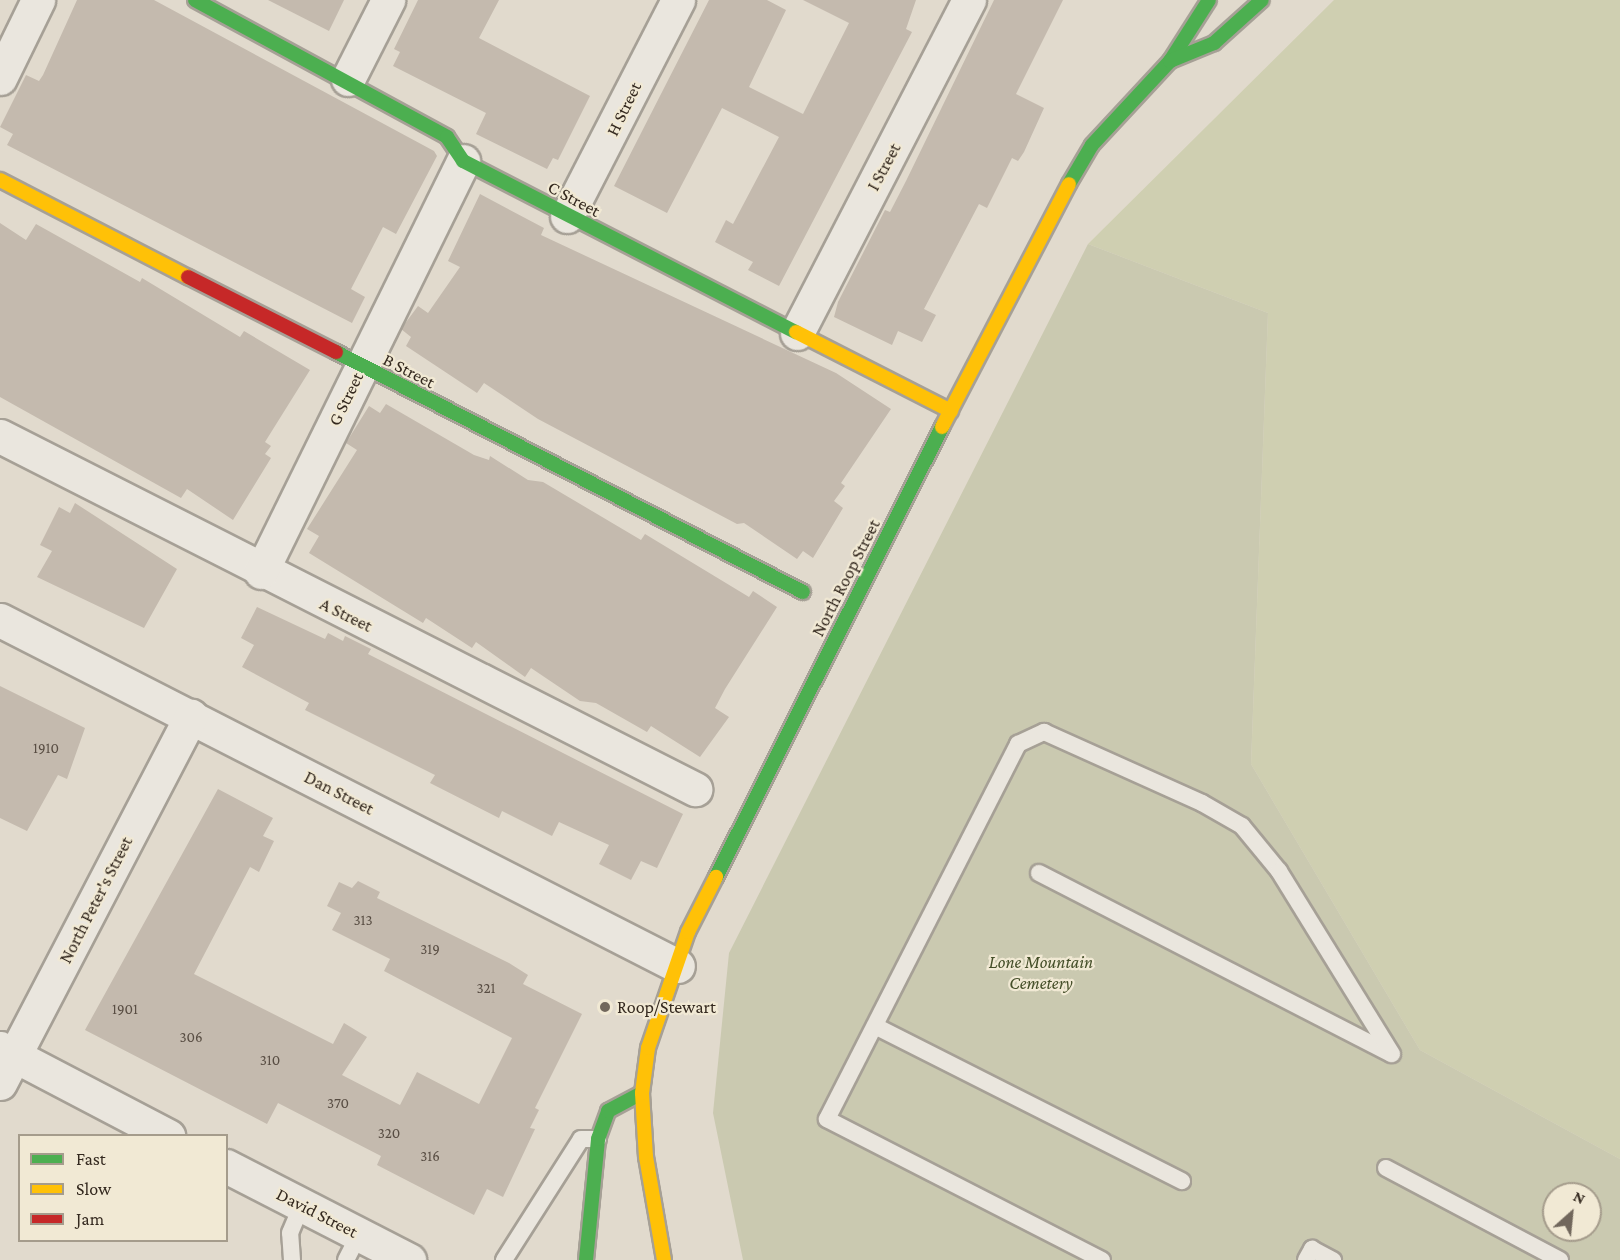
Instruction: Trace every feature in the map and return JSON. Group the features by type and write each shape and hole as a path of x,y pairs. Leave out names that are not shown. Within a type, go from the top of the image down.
{"street":[{"path":"0,78 39,0"},
{"name":"C Street","path":"195,0 348,79 447,137 463,161 951,411"},
{"path":"348,79 388,0"},
{"name":"H Street","path":"567,216 678,0"},
{"name":"I Street","path":"797,333 969,0"},
{"path":"1170,61 1209,0"},
{"name":"North Roop Street","path":"664,1260 646,1157 642,1093 648,1048 688,932 744,816 1041,231 1092,145 1170,61 1214,43 1262,0"},
{"name":"G Street","path":"261,572 463,161"},
{"name":"B Street","path":"0,180 803,592"},
{"name":"A Street","path":"0,436 261,572 695,789"},
{"name":"Dan Street","path":"0,620 678,966"},
{"name":"North Peter's Street","path":"5,1062 191,716"},
{"path":"5,1062 164,1134"},
{"path":"586,1260 598,1138 608,1111 642,1093"},
{"name":"David Street","path":"228,1167 302,1205 353,1247 408,1260"}],"lane":[{"path":"1039,873 1392,1054 1278,871 1242,826 1202,802 1044,732 1018,744 827,1119 1102,1260"},
{"path":"875,1026 1182,1181"},
{"path":"504,1260 582,1139 598,1138"},
{"path":"1386,1168 1560,1260"},
{"path":"292,1260 290,1233 302,1205"},
{"path":"1306,1260 1312,1249 1333,1260"}],"green space":[{"path":"1334,0 1620,0 1620,1159 1420,1050 1251,764 1268,313 1088,244"},
{"name":"Lone Mountain Cemetery","path":"1088,244 1268,313 1251,764 1420,1050 1620,1159 1620,1260 743,1260 713,1113 729,953"}],"building":[{"path":"77,0 154,0 434,151 437,156 396,234 383,227 351,289 365,297 352,323 7,145 13,134 0,127 26,75 39,81 43,75"},
{"path":"268,0 344,0 329,31"},
{"path":"418,0 499,0 479,38 590,96 558,160 553,158 547,169 476,134 486,113 393,66 400,52 394,49"},
{"path":"709,0 767,0 786,10 749,87 803,114 849,23 803,0 916,0 906,29 912,32 779,286 748,270 753,262 715,242 726,220 733,224 779,137 722,108 667,213 614,186"},
{"path":"994,0 1063,0 1016,94 1044,108 1024,152 1018,161 1012,158 987,208 979,204 924,309 936,315 922,342 898,331 892,345 834,317 838,302 885,210 890,212"},
{"path":"480,194 544,228 541,235 836,373 891,409 841,483 845,486 834,501 843,508 813,558 803,551 797,559 744,523 737,524 538,419 484,383 477,393 406,346 411,337 401,329 418,306 428,313 460,267 448,261"},
{"path":"0,223 26,240 36,224 140,282 142,278 240,337 244,331 310,370 265,442 271,446 265,454 271,458 233,520 187,489 181,498 0,397"},
{"path":"386,404 474,455 489,460 490,456 528,480 543,482 641,540 645,534 749,597 753,591 777,607 715,708 729,717 700,757 651,726 647,732 596,703 580,701 531,668 525,677 476,642 472,648 426,618 423,623 309,553 319,536 307,529 357,450 346,443 369,406 380,413"},
{"path":"75,503 177,569 144,628 37,577 52,551 40,545 59,507 70,513"},
{"path":"257,607 325,639 328,633 343,641 345,636 371,649 368,654 683,814 657,868 641,861 631,880 599,864 609,845 559,822 552,836 502,811 499,818 430,783 435,775 305,710 309,703 242,667 254,645 241,638"},
{"path":"0,686 85,728 67,779 58,775 27,831 0,818"},
{"path":"218,789 273,818 263,836 274,841 259,872 250,867 194,974 333,1044 344,1023 367,1037 342,1075 400,1105 417,1072 479,1104 512,1038 384,971 390,959 332,930 341,913 327,906 339,882 352,888 358,881 380,892 377,898 509,963 528,975 523,984 582,1014 535,1108 539,1110 530,1128 535,1129 503,1197 487,1189 474,1215 377,1165 381,1156 278,1103 267,1124 85,1030"}],"traffic: fast":[{"path":"195,0 447,137 463,161 796,332"},
{"path":"1170,61 1209,0"},
{"path":"1069,184 1092,145 1170,61 1214,43 1262,0"},
{"path":"336,352 803,592"},
{"path":"716,877 942,427"},
{"path":"586,1260 598,1139 608,1111 642,1093"}],"traffic: slow":[{"path":"0,180 188,277"},
{"path":"942,427 1069,184"},
{"path":"796,332 951,411"},
{"path":"664,1260 646,1157 642,1093 648,1048 688,932 716,877"}],"traffic: jam":[{"path":"188,277 336,352"}],"place":[{"name":"Roop/Stewart","path":"605,1007"}]}
